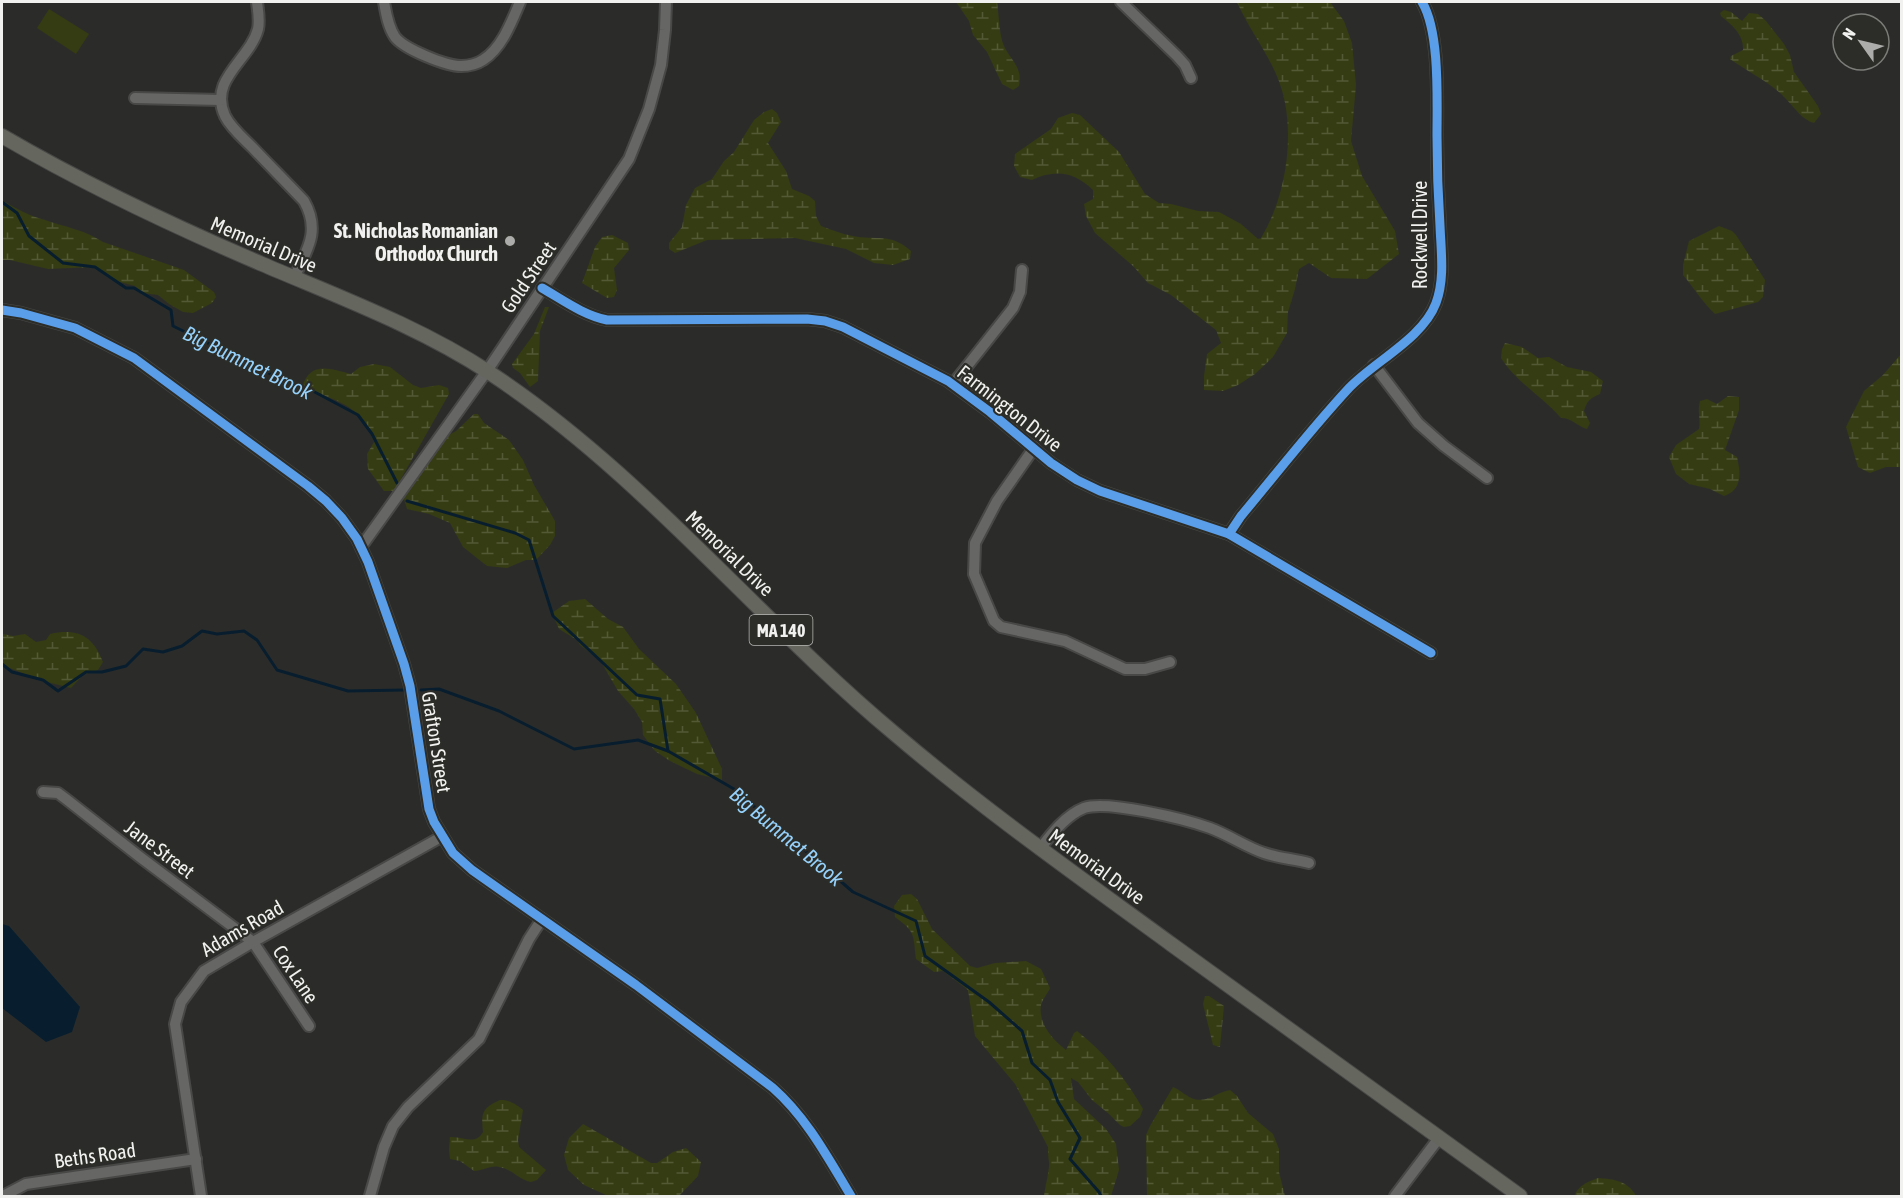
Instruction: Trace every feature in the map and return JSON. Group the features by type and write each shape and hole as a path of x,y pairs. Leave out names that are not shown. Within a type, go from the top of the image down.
{"main road":[{"name":"Memorial Drive","path":"2,136 149,214 413,331 487,371 548,413 640,493 816,664 923,758 1040,849 1520,1197"}],"street":[{"path":"256,2 259,21 256,34 227,77 222,91 222,100 225,116 230,123 309,209 313,225 312,234 294,278"},
{"path":"384,2 394,36 404,46 463,66 482,60 496,48 520,2"},
{"name":"Gold Street","path":"361,547 487,371 621,173 636,144 649,109 661,65 666,2"},
{"path":"1121,2 1177,56 1185,65 1191,78"},
{"name":"Rockwell Drive","path":"1229,534 1241,516 1343,395 1374,365 1410,338 1423,324 1436,304 1441,264 1437,83 1431,27 1422,2"},
{"path":"135,98 222,100"},
{"path":"953,384 1013,308 1020,292 1022,270"},
{"name":"Farmington Drive","path":"542,288 582,312 607,320 782,319 825,321 854,332 953,384 1064,473 1088,486 1229,534 1431,653"},
{"name":"Grafton Street","path":"2,310 75,328 134,358 309,487 335,509 361,547 379,591 410,687 429,809 441,837 453,853 472,870 636,985 781,1095 813,1133 852,1197"},
{"path":"1374,365 1418,423 1486,478"},
{"path":"1034,448 997,501 975,543 974,574 994,621 1001,627 1065,640 1125,669 1145,669 1170,662"},
{"name":"Jane Street","path":"43,792 58,793 253,942"},
{"path":"1040,849 1060,824 1077,811 1094,806 1109,806 1207,827 1263,853 1309,863"},
{"name":"Adams Road","path":"201,1197 175,1024 181,1002 204,971 441,837"},
{"path":"372,1196 384,1147 393,1126 408,1107 478,1039 529,939 542,919"},
{"name":"Cox Lane","path":"253,942 309,1026"},
{"path":"1395,1197 1439,1138"},
{"name":"Beths Road","path":"3,1197 26,1184 196,1159"}],"green space":[{"path":"956,2 997,2 1002,41 1018,69 1019,86 1013,90 1002,84 987,52 973,35 969,21"},
{"path":"1237,2 1330,2 1344,21 1352,43 1356,85 1351,141 1362,176 1395,231 1399,254 1367,279 1331,278 1309,263 1299,269 1288,312 1287,333 1273,357 1255,374 1238,385 1223,391 1204,390 1207,354 1221,343 1216,330 1171,295 1148,283 1133,266 1095,233 1086,216 1084,204 1093,199 1093,190 1079,179 1064,174 1049,174 1032,180 1020,177 1014,166 1015,154 1051,129 1058,118 1072,113 1080,115 1119,152 1145,194 1159,203 1198,211 1219,212 1241,224 1258,239 1261,238 1278,201 1283,179 1287,158 1287,114 1276,74"},
{"path":"49,9 89,34 76,54 37,28"},
{"path":"1724,10 1731,12 1742,21 1749,13 1758,14 1766,21 1784,44 1790,55 1794,72 1818,106 1821,114 1814,123 1802,116 1773,87 1730,59 1731,56 1743,50 1743,45 1736,31 1721,16 1720,13"},
{"path":"772,109 777,113 781,122 768,143 786,171 792,189 815,201 816,216 821,226 853,236 896,241 911,251 910,259 893,265 874,263 846,249 795,238 707,240 675,253 669,249 669,243 682,227 686,205 695,188 712,179 724,161 734,152 754,120"},
{"path":"2,200 33,216 184,270 214,292 216,297 212,303 193,313 183,312 158,295 143,293 135,286 116,281 94,267 48,269 2,260"},
{"path":"1719,226 1736,235 1765,280 1763,297 1758,302 1715,314 1683,275 1683,265 1689,241"},
{"path":"612,235 628,243 629,250 614,268 617,290 614,297 607,298 582,283 595,247 602,237"},
{"path":"545,307 549,307 540,331 538,381 530,387 512,364 534,334"},
{"path":"1505,343 1522,347 1538,358 1549,357 1567,367 1591,372 1603,381 1600,394 1589,400 1584,411 1590,423 1587,429 1568,419 1561,418 1514,375 1501,358"},
{"path":"1901,354 1901,467 1886,467 1870,473 1858,467 1846,427 1864,391 1883,375"},
{"path":"374,364 390,367 413,385 421,388 439,385 448,388 449,394 394,491 384,491 368,469 367,454 374,442 360,417 338,401 302,387 310,373 321,368 351,374 360,367"},
{"path":"1728,396 1739,397 1739,410 1725,450 1737,457 1739,481 1734,490 1724,496 1710,489 1689,484 1676,474 1669,457 1676,445 1699,429 1700,401 1707,399 1717,404"},
{"path":"474,414 478,414 484,423 509,440 523,460 534,485 555,521 555,536 536,560 526,560 507,568 487,566 463,547 450,523 429,514 407,509 404,499 445,437 456,431"},
{"path":"585,599 608,619 623,627 639,649 676,684 696,713 722,769 722,780 697,774 655,751 643,735 642,722 618,691 600,660 580,645 577,640 559,629 552,613 569,601"},
{"path":"2,629 3,634 13,636 25,634 36,642 46,640 50,634 76,633 89,640 103,662 98,670 83,675 71,688 43,681 2,665"},
{"path":"911,894 917,899 932,929 970,966 977,968 995,963 1026,961 1041,969 1050,988 1042,1003 1042,1019 1052,1036 1066,1050 1077,1031 1106,1057 1130,1088 1143,1109 1140,1117 1130,1126 1124,1127 1092,1100 1078,1082 1071,1078 1074,1099 1106,1129 1116,1144 1119,1170 1111,1196 1044,1196 1049,1165 1048,1147 1015,1084 975,1036 968,990 943,971 934,972 916,959 910,931 895,917 894,906 902,895"},
{"path":"1205,996 1209,996 1224,1006 1220,1047 1213,1045 1203,1004"},
{"path":"1173,1087 1199,1100 1230,1090 1237,1096 1248,1113 1273,1134 1279,1149 1279,1172 1285,1196 1147,1196 1146,1135"},
{"path":"500,1100 513,1103 523,1110 519,1147 546,1170 537,1180 527,1181 499,1167 474,1171 460,1161 450,1159 450,1137 476,1139 483,1132 484,1112"},
{"path":"583,1124 651,1163 657,1163 673,1152 686,1148 701,1162 698,1176 679,1196 608,1196 584,1185 568,1170 564,1155 569,1138"},
{"path":"1598,1178 1625,1184 1636,1196 1574,1196 1584,1184"}],"water":[{"path":"2,924 9,926 80,1007 72,1032 46,1042 2,1008"}],"waterway":[{"name":"Big Bummet Brook","path":"2,202 17,213 29,236 63,263 95,267 126,288 134,288 171,310 173,326 283,380 309,389 358,415 372,434 397,483"},
{"name":"Big Bummet Brook","path":"407,501 515,533 529,540 553,616 637,695 660,699 668,751 734,789 853,892 916,921 925,956 989,1002 1022,1031 1032,1063 1050,1080 1058,1102 1080,1138 1070,1159 1101,1196"},
{"path":"2,664 12,672 43,680 58,691 86,672 102,672 126,666 143,649 163,652 182,646 202,631 217,634 244,631 257,640 277,670 348,691 404,690"},
{"path":"421,690 439,689 499,711 574,749 638,740 668,751"}],"cycle path":[{"path":"1229,534 1241,516 1349,388 1410,338 1430,316 1436,303 1441,284 1442,265 1437,170 1437,85 1432,30 1422,2"},
{"path":"542,288 581,311 607,320 807,319 825,321 843,327 948,381 990,412 1051,463 1077,480 1100,491 1229,534 1431,653"},
{"path":"2,310 75,328 134,358 326,501 357,539 368,562 410,686 429,809 434,822 453,853 472,870 636,985 773,1088 807,1125 851,1196"}],"place":[{"name":"St. Nicholas Romanian Orthodox Church","path":"510,241"}]}
